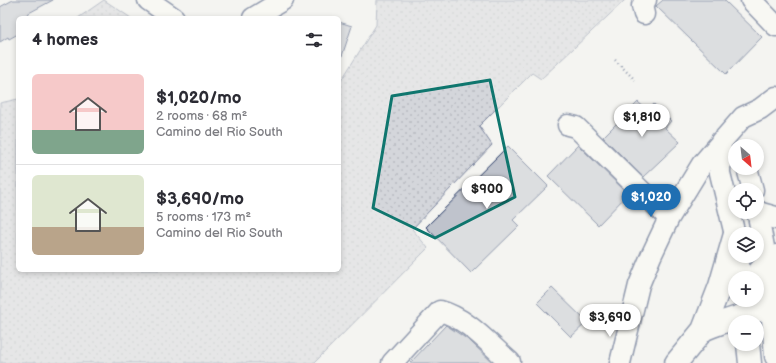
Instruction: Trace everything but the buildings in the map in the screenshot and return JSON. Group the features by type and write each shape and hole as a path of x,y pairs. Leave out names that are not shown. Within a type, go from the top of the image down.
{"main road":[{"path":"676,363 703,330 720,286 728,258"},
{"path":"703,330 746,312 772,306 776,356"},
{"path":"749,351 750,363"}],"street":[{"path":"148,0 171,16"},
{"path":"256,16 283,0"},
{"path":"751,0 776,26"},
{"path":"732,139 743,117 760,110 776,97"},
{"path":"568,125 576,127 669,218"},
{"path":"620,363 639,285 669,218 702,164 728,147"},
{"path":"728,147 720,173 733,227"},
{"path":"764,214 766,266 772,306"},
{"path":"392,363 440,311 462,320 510,362"}],"path":[{"path":"615,60 635,80"}],"highlighted area":[{"path":"490,80 515,197 435,238 373,208 392,96"}],"shaded area":[{"path":"104,0 128,16 81,16"},
{"path":"377,0 625,0 541,79 532,73 479,126 492,145 412,229 428,248 314,363 0,363 0,103 16,99 16,272 341,272 341,81 376,25"}]}
